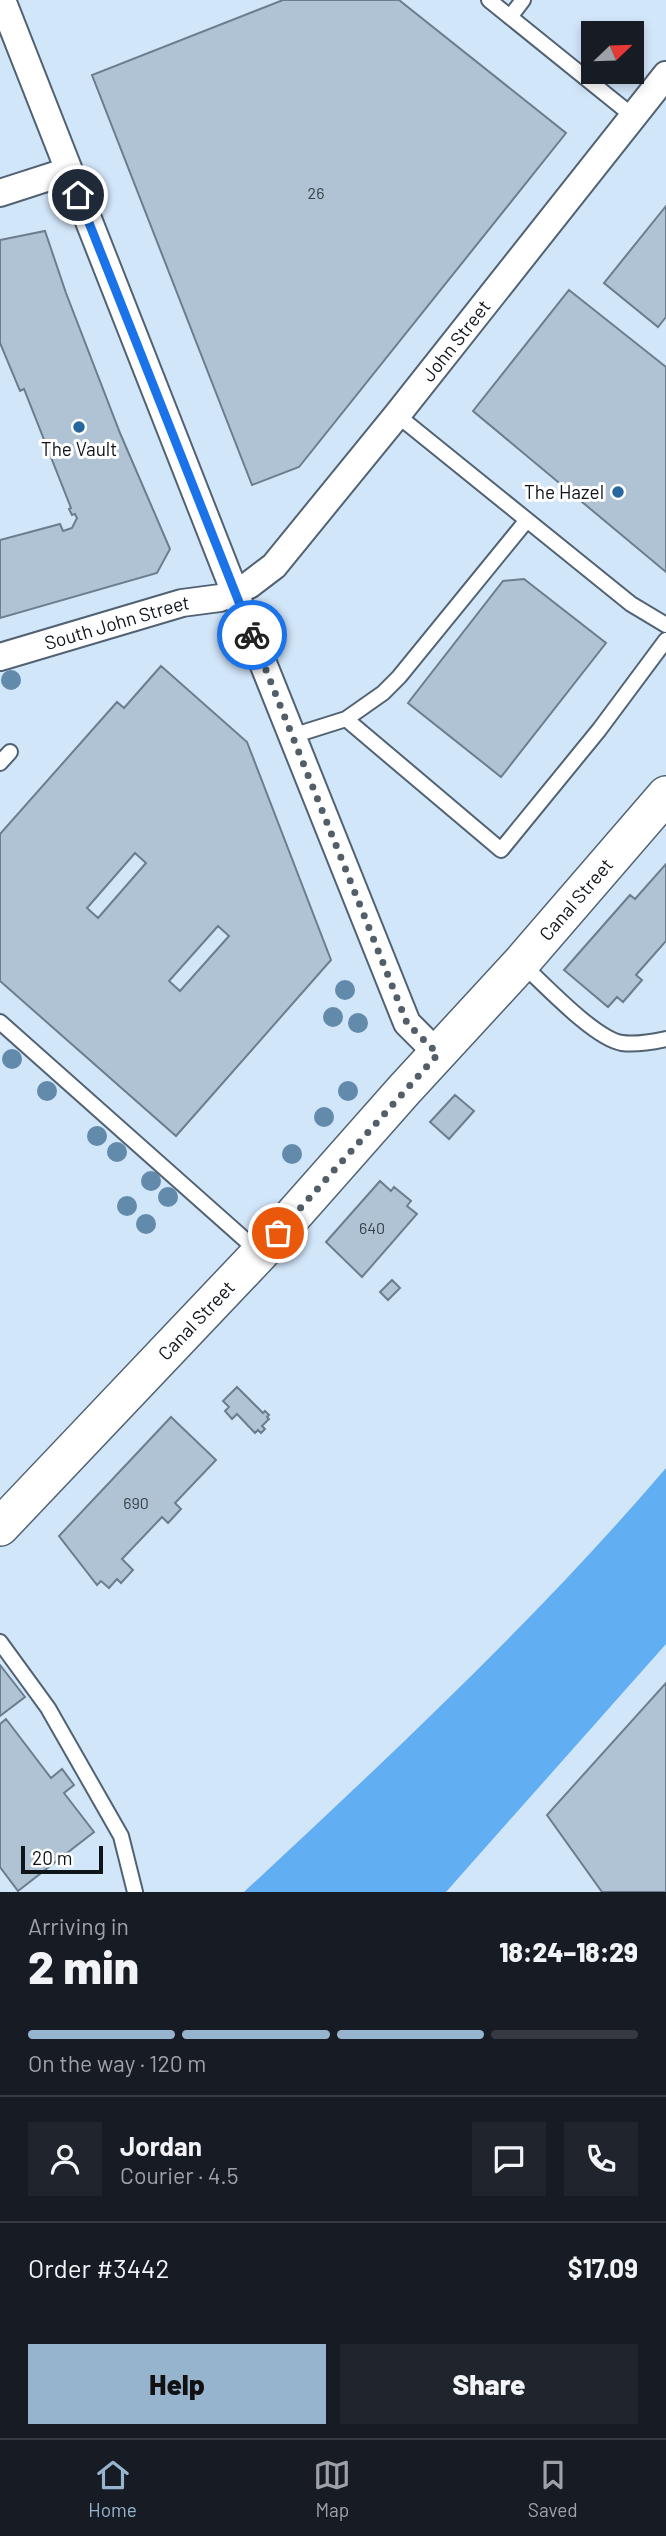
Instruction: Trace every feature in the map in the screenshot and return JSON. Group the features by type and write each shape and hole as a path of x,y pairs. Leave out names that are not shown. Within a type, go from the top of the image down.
{"street":[{"path":"2,0 407,1023 438,1054"},
{"name":"John Street","path":"235,593 263,575 286,554 666,75"},
{"path":"0,193 68,170"},
{"name":"South John Street","path":"0,657 182,603 220,598 235,593"},
{"name":"Canal Street","path":"0,1527 260,1253 522,963 666,796"}],"lane":[{"path":"489,0 634,117"},
{"path":"510,17 523,0"},
{"path":"397,415 631,604 666,625"},
{"path":"292,736 346,719 383,693 527,520"},
{"path":"346,719 501,850 599,730 666,640"},
{"path":"522,963 581,1020 619,1043 645,1043 666,1039"},
{"path":"0,1022 260,1253"},
{"path":"0,1642 48,1707 121,1836 135,1892"}],"water":[{"path":"666,1468 666,1644 446,1892 244,1892 514,1633"}],"building":[{"path":"283,0 399,0 566,133 299,467 252,485 92,75"},
{"path":"666,206 666,317 658,327 604,283"},
{"name":"The Vault","path":"45,231 120,433 170,549 157,573 0,618 0,540 60,524 63,531 72,528 77,518 69,509 71,508 24,389 20,391 0,343 0,240"},
{"name":"The Hazel","path":"569,290 666,367 666,572 473,411"},
{"path":"524,579 606,643 501,777 408,703 503,581"},
{"path":"161,666 247,742 331,960 176,1136 0,981 0,834 117,702 124,708","holes":["135,853 146,863 98,918 87,908","218,926 229,936 180,991 169,981"]},
{"path":"666,864 666,941 636,975 642,980 623,1002 617,997 608,1007 564,970 630,895 635,899"},
{"path":"455,1095 474,1111 449,1139 430,1122"},
{"path":"380,1181 391,1191 394,1187 411,1201 407,1206 417,1214 362,1277 326,1242"},
{"path":"392,1280 400,1288 388,1300 380,1292"},
{"path":"237,1387 263,1413 265,1411 269,1415 261,1433 258,1430 255,1433 237,1414 232,1419 225,1411 229,1407 223,1401"},
{"path":"171,1417 216,1460 175,1503 181,1509 168,1523 162,1517 122,1559 133,1570 121,1583 117,1579 109,1588 101,1581 97,1585 59,1536"},
{"path":"0,1665 25,1697 0,1716"},
{"path":"666,1683 666,1892 602,1892 547,1815"},
{"path":"6,1719 51,1778 62,1769 74,1785 64,1793 94,1832 18,1891 0,1867 0,1724"}],"way so far":[{"path":"252,635 407,1023 438,1054 278,1233"}],"place":[{"name":"The Vault","path":"79,427"},
{"name":"The Hazel","path":"618,492"}],"route":[{"path":"78,195 252,635"}]}
